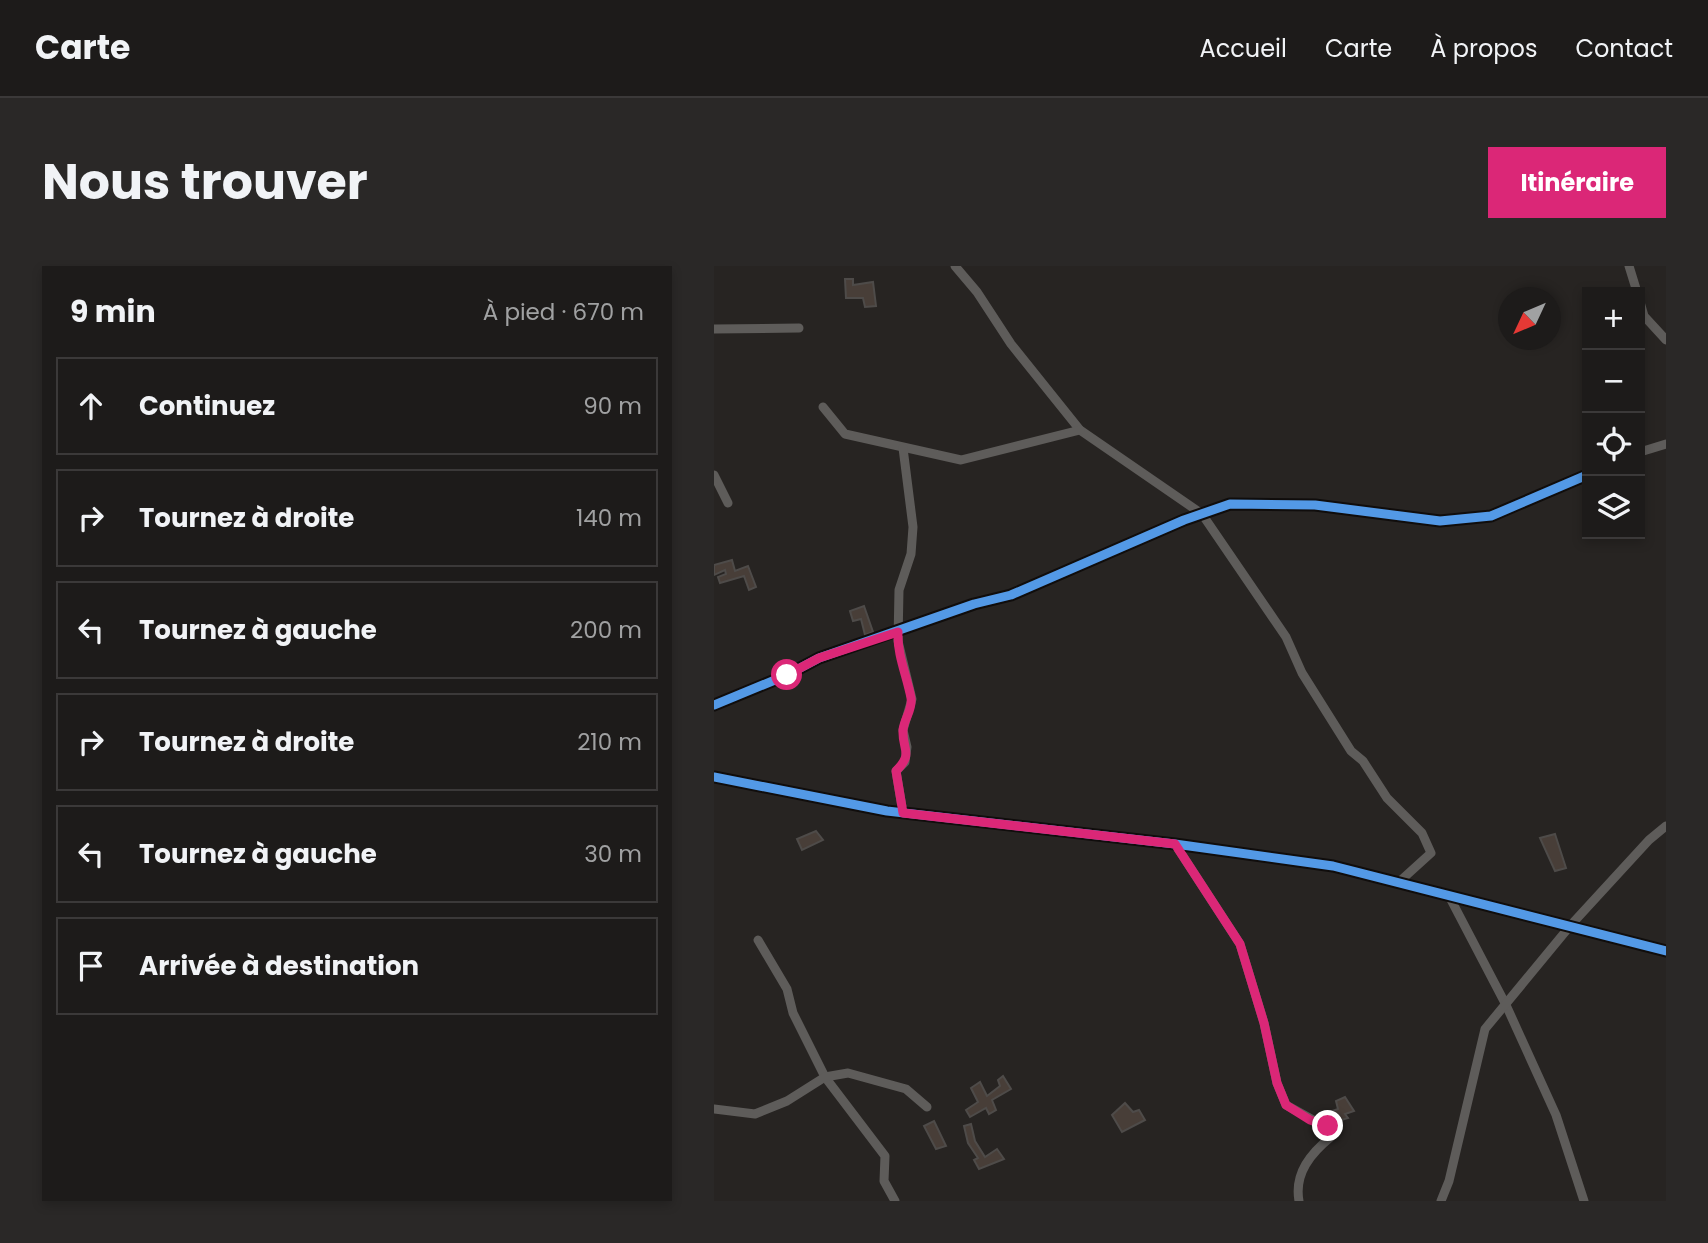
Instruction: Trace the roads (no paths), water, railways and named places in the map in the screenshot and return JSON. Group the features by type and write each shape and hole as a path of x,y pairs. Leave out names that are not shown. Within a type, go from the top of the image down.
{"street":[{"path":"955,266 977,292 1011,344 1080,430 1202,514 1286,637 1302,673 1351,751 1363,761 1387,798 1422,833 1431,853 1399,882"},
{"path":"1629,266 1635,287"},
{"path":"1645,317 1666,340"},
{"path":"714,329 799,328"},
{"path":"823,407 845,434 961,460 1080,430"},
{"path":"1645,450 1666,444"},
{"path":"903,813 896,771 905,762 907,747 903,730 912,699 906,684 898,632 899,590 911,554 913,527 904,448"},
{"path":"714,475 728,503"},
{"path":"714,705 787,675 819,658 974,604 1011,595 1230,504 1249,502 1315,505 1440,521 1491,516 1585,476"},
{"path":"714,776 903,813 1175,844 1334,866 1666,951"},
{"path":"1441,1201 1449,1181 1485,1030 1570,926 1666,825"},
{"path":"1175,844 1240,944 1264,1023 1277,1083 1286,1105 1331,1130 1332,1136 1313,1151 1299,1177 1299,1201"},
{"path":"1448,894 1506,1005 1556,1115 1584,1201"},
{"path":"758,940 787,989 793,1013 825,1077 885,1156 884,1181 895,1201"},
{"path":"714,1109 755,1114 787,1101 825,1077 848,1073 906,1089 927,1107"}]}
